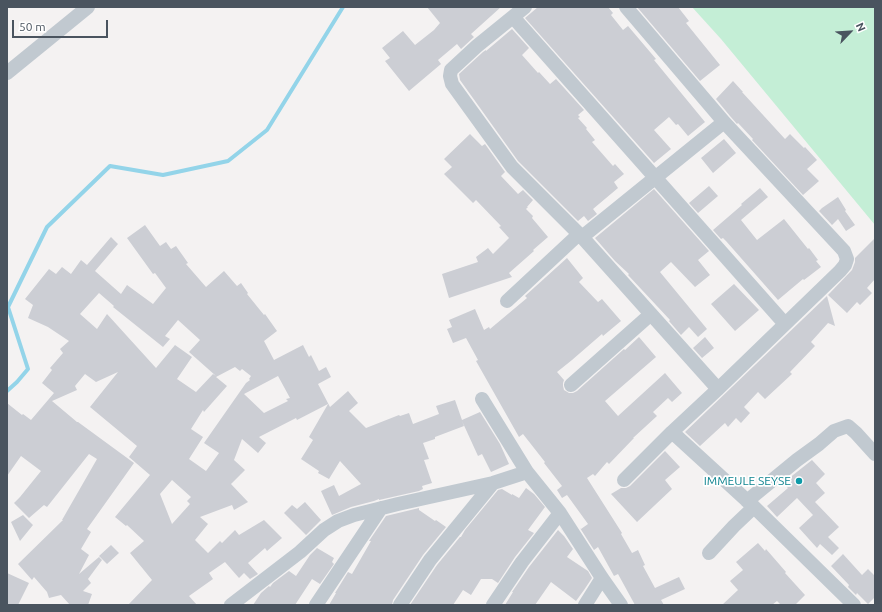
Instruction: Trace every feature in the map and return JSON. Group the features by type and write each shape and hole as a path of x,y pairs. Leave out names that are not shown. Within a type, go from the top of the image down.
{"street":[{"path":"7,72 88,7"},
{"path":"525,7 477,46 451,70 450,76 452,84 512,167 581,236 718,389"},
{"path":"624,480 840,271 845,265 847,259 844,252 724,122 626,7"},
{"path":"513,17 785,324"},
{"path":"507,301 581,236 724,122"},
{"path":"571,385 651,314"},
{"path":"482,399 527,472 560,513 621,605"},
{"path":"709,552 734,526 751,504 797,460 834,431 848,426 875,454"},
{"path":"672,432 751,504 854,605"},
{"path":"231,605 300,552 324,530 338,521 381,508 493,483 527,472"},
{"path":"400,605 430,560 493,483"},
{"path":"316,605 381,508"},
{"path":"493,605 522,562 560,513"},
{"path":"585,605 602,578"}],"green space":[{"path":"692,7 875,7 875,225 721,39"}],"building":[{"path":"427,7 501,7 471,34 474,37 461,49 457,44 438,60 441,64 409,91 385,61 390,58 382,48 403,31 415,45 434,30 440,23"},
{"path":"538,7 608,7 613,13 611,15 623,30 628,26 705,122 688,136 678,124 676,125 669,117 654,130 671,149 654,163 525,18"},
{"path":"637,7 678,7 689,21 686,23 720,65 700,81"},
{"path":"512,29 529,48 522,55 550,84 556,79 584,110 578,115 580,117 578,118 595,140 592,142 613,166 615,164 624,174 614,182 618,188 593,209 597,214 588,221 584,216 578,221 518,161 460,80 459,74 483,52"},
{"path":"733,81 785,139 790,134 817,160 807,169 819,181 803,195 752,140 753,139 738,123 737,124 716,99"},
{"path":"470,134 482,146 485,144 505,172 501,176 518,194 523,190 533,200 526,209 548,237 509,273 512,277 449,298 442,274 478,262 476,257 488,248 493,254 509,238 499,227 501,226 476,200 473,203 444,174 452,167 444,159"},
{"path":"724,139 736,153 713,173 701,158"},
{"path":"709,186 718,196 698,213 689,203"},
{"path":"760,188 768,197 741,220 757,240 784,219 808,249 809,248 818,260 816,261 821,267 804,280 803,279 778,300 726,241 723,238 721,239 713,230"},
{"path":"654,189 709,251 698,260 710,275 695,287 671,262 660,272 707,329 698,337 689,327 681,335 669,321 670,320 595,238"},
{"path":"838,197 846,210 845,211 855,225 846,231 838,219 832,225 819,211"},
{"path":"145,225 160,246 166,242 171,249 176,246 188,263 186,264 206,287 224,271 237,286 241,283 248,293 247,294 264,315 265,314 277,331 264,341 274,360 303,345 309,357 311,355 319,371 326,367 331,377 318,384 330,407 348,391 358,403 349,411 366,428 399,415 409,413 413,424 439,414 436,406 455,400 462,420 480,412 500,444 509,464 491,472 482,454 478,456 462,421 464,426 423,443 429,459 424,460 432,483 422,486 423,489 419,491 379,499 351,507 332,515 321,491 334,485 339,496 361,484 340,461 329,479 318,473 319,471 301,459 313,440 309,437 328,404 259,437 266,443 258,453 242,439 234,460 245,470 231,484 248,502 234,510 232,505 200,517 208,524 195,540 208,553 220,541 222,543 235,530 239,535 264,520 282,538 267,551 265,548 248,563 258,574 250,579 244,573 239,578 225,562 209,573 213,579 189,596 197,605 128,605 152,580 130,553 144,541 127,525 126,526 115,517 150,475 129,457 137,446 90,407 118,372 96,382 85,374 75,386 77,390 52,401 77,422 134,463 87,529 91,532 81,549 89,555 79,574 99,557 102,560 88,579 91,583 83,591 92,594 88,605 70,605 61,595 49,598 47,592 34,577 32,580 18,564 63,520 97,459 89,454 47,507 44,505 29,518 14,503 41,471 21,456 7,476 7,403 31,420 54,393 42,383 52,370 50,368 63,353 60,349 69,341 48,327 28,318 33,305 25,299 49,269 56,274 62,267 71,274 81,260 87,265 111,237 118,244 95,271 121,294 127,285 153,304 166,288 155,273 153,274 127,238","holes":["99,293 114,306 113,307 163,347 170,339 165,336 178,320 200,340 189,352 216,376 213,374 196,392 177,379 192,357 175,345 156,368 107,314 97,329 80,314","235,367 240,371 242,369 251,376 249,379 250,380 246,383 204,443 219,453 206,471 189,459 203,437 191,429 203,410 204,412 227,386 216,377","278,376 290,398 286,399 288,401 264,413 244,394","172,480 191,497 187,501 190,504 172,524 160,494"]},
{"path":"875,238 875,279 867,288 872,293 860,305 857,302 847,313 828,295 852,270 855,258"},
{"path":"567,258 583,278 579,282 598,302 602,299 621,321 603,336 602,334 557,372 564,380 564,390 569,393 577,391 639,337 656,357 605,401 618,416 665,373 682,393 672,402 668,398 653,412 657,416 633,438 609,464 607,462 595,476 593,474 587,478 622,533 621,534 632,553 638,550 645,565 643,566 655,588 679,577 685,589 661,600 664,605 635,605 618,574 614,576 598,547 594,550 580,528 581,529 588,524 567,495 562,498 557,490 562,486 523,434 519,437 476,361 478,360 466,338 453,343 447,329 452,327 449,320 475,309 484,330 489,327 490,329 527,298 525,296"},
{"path":"734,284 759,310 735,331 711,304"},
{"path":"827,296 835,326 828,323 811,342 815,346 790,372 792,374 765,399 758,392 744,407 750,413 741,423 736,418 728,427 725,423 700,446 685,432"},
{"path":"705,337 714,348 702,358 693,348"},
{"path":"665,451 680,467 665,480 672,489 637,522 611,494 621,488 630,486"},
{"path":"812,460 825,474 816,483 825,493 815,502 839,527 828,537 839,548 832,555 820,544 817,548 799,528 813,515 797,498 777,517 767,506 788,488 783,483"},
{"path":"526,488 534,494 545,507 528,530 534,533 515,557 498,583 492,579 481,579 471,595 463,590 453,605 410,605 437,565 498,490 502,489 519,498"},
{"path":"305,502 321,520 306,535 284,513 292,505 297,509"},
{"path":"419,508 419,510 446,527 423,555 393,600 392,605 329,605 348,572 352,574 371,541 369,541 386,516"},
{"path":"23,515 33,525 20,541 11,522"},
{"path":"558,530 573,549 567,557 588,571 592,578 584,590 576,601 551,582 535,605 505,605 529,567"},
{"path":"758,543 765,551 766,549 805,595 795,605 781,605 777,601 772,605 722,605 738,590 730,581 743,570 736,562"},
{"path":"111,545 119,553 107,564 99,556"},
{"path":"317,548 334,558 332,562 334,564 320,584 312,579 295,605 253,605 261,593 289,571 296,576 310,555"},
{"path":"843,554 862,575 868,569 875,576 875,597 868,604 857,593 856,595 848,587 849,585 831,566"},
{"path":"7,573 29,583 18,605 7,605"}],"waterway":[{"path":"7,391 28,369 8,307 47,227 110,166 163,175 228,161 267,130 343,7"}],"place":[{"name":"IMMEULE SEYSE","path":"799,481"}]}
